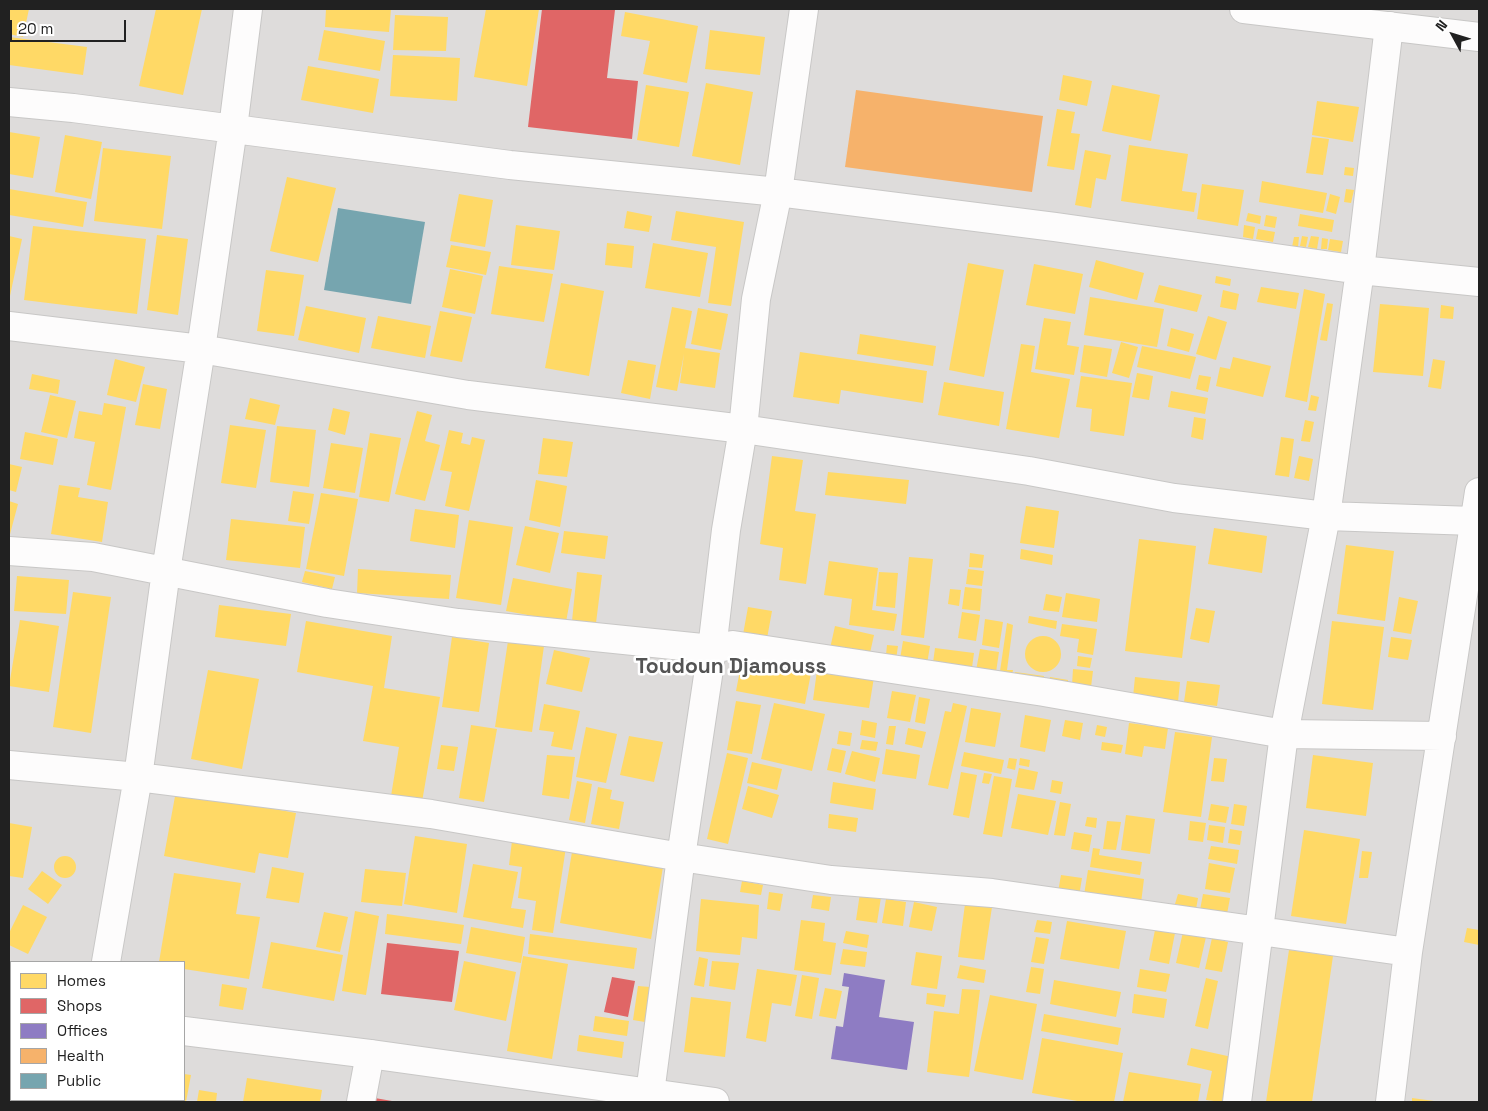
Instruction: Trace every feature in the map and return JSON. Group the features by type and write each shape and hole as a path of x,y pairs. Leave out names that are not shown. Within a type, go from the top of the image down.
{"street":[{"path":"106,961 138,777 166,571 233,128 248,9"},
{"path":"650,1093 681,857 712,649 726,530 743,429 756,299 778,192 804,9"},
{"path":"1244,9 1479,37"},
{"path":"1237,1102 1284,734 1326,516 1360,270 1389,26"},
{"path":"9,102 233,128 510,165 778,192 1055,227 1360,270 1479,282"},
{"path":"9,326 201,349 468,395 743,429 1030,471 1174,498 1326,516 1474,521"},
{"path":"1390,1102 1408,952 1479,492"},
{"path":"9,551 93,557 327,603 458,623 712,649 733,646 743,647 1044,692 1284,734 1442,736"},
{"path":"9,765 138,777 431,814 681,857 831,880 992,893 1408,952"},
{"path":"185,1031 370,1054 715,1102"},
{"path":"360,1102 370,1054"}],"shaded area":[{"path":"9,9 1479,9 1479,1102 9,1102"}],"building: Homes":[{"path":"9,9 29,9 23,37 9,34"},
{"path":"156,9 202,9 183,95 139,86"},
{"path":"326,9 391,9 389,32 325,27"},
{"path":"486,9 539,9 527,86 474,77"},
{"path":"625,12 698,26 687,83 643,74 650,41 621,36"},
{"path":"395,15 448,17 446,51 393,50"},
{"path":"324,30 385,41 380,71 318,60"},
{"path":"710,30 765,37 760,75 705,69"},
{"path":"9,37 87,47 83,75 9,65"},
{"path":"393,55 460,58 457,101 390,96"},
{"path":"308,66 379,79 373,113 301,100"},
{"path":"1063,75 1092,81 1087,106 1059,100"},
{"path":"706,83 753,92 740,165 692,156"},
{"path":"646,85 689,92 679,147 637,140"},
{"path":"1112,85 1160,95 1151,141 1102,131"},
{"path":"1317,101 1359,107 1353,142 1312,135"},
{"path":"1057,109 1075,112 1071,133 1080,134 1074,170 1047,166"},
{"path":"9,132 40,137 33,178 9,174"},
{"path":"65,135 102,142 91,199 55,192"},
{"path":"1312,137 1329,139 1323,175 1306,173"},
{"path":"1129,145 1188,154 1182,191 1197,193 1194,212 1121,201"},
{"path":"103,148 171,156 162,229 94,221"},
{"path":"1085,150 1111,155 1106,180 1096,178 1091,208 1075,205"},
{"path":"1345,167 1354,168 1353,176 1344,175"},
{"path":"287,177 336,188 318,262 270,251"},
{"path":"1262,181 1327,193 1323,213 1259,202"},
{"path":"1202,184 1244,190 1238,226 1197,219"},
{"path":"9,189 87,202 83,227 9,215"},
{"path":"1346,189 1354,190 1351,203 1344,202"},
{"path":"459,194 493,200 485,247 450,241"},
{"path":"1330,194 1340,197 1336,214 1326,211"},
{"path":"627,211 652,216 649,232 624,228"},
{"path":"676,211 744,222 731,306 708,303 716,247 671,240"},
{"path":"1248,213 1261,216 1260,224 1246,221"},
{"path":"1300,214 1334,220 1332,232 1298,226"},
{"path":"1266,215 1277,217 1275,228 1264,226"},
{"path":"516,225 560,231 554,270 511,265"},
{"path":"1244,225 1255,227 1253,239 1243,237"},
{"path":"33,226 146,239 137,314 24,300"},
{"path":"1258,229 1275,232 1273,242 1256,239"},
{"path":"157,235 188,239 178,315 147,310"},
{"path":"9,236 22,239 10,296 9,296"},
{"path":"1302,236 1308,237 1306,247 1300,246"},
{"path":"1311,236 1319,237 1317,249 1308,247"},
{"path":"1294,237 1299,237 1298,247 1292,247"},
{"path":"1322,238 1328,239 1327,249 1321,249"},
{"path":"1330,239 1343,241 1341,252 1328,250"},
{"path":"607,243 634,246 632,268 605,265"},
{"path":"653,243 708,253 700,297 645,288"},
{"path":"451,245 491,252 486,275 446,267"},
{"path":"1096,260 1144,273 1137,300 1089,287"},
{"path":"968,263 1004,270 984,377 949,370"},
{"path":"1034,264 1083,274 1075,314 1026,305"},
{"path":"499,266 553,274 544,322 491,314"},
{"path":"450,269 483,276 475,314 442,307"},
{"path":"266,270 304,275 294,336 257,331"},
{"path":"1216,276 1231,279 1230,286 1215,283"},
{"path":"561,283 604,291 589,376 545,368"},
{"path":"1159,285 1202,295 1197,312 1154,302"},
{"path":"1261,287 1299,293 1296,309 1257,302"},
{"path":"1304,289 1325,294 1307,402 1285,397"},
{"path":"1223,290 1239,294 1236,310 1220,307"},
{"path":"1090,297 1164,309 1157,347 1084,335"},
{"path":"1327,303 1333,304 1327,341 1320,340"},
{"path":"1380,304 1429,308 1423,376 1373,372"},
{"path":"1441,305 1454,307 1453,319 1440,318"},
{"path":"306,306 366,318 359,353 298,340"},
{"path":"672,307 692,311 685,348 720,353 715,388 680,383 684,354 677,391 656,387"},
{"path":"698,308 728,314 721,350 691,344"},
{"path":"440,311 472,317 462,362 430,356"},
{"path":"378,316 431,326 425,358 371,348"},
{"path":"1208,316 1227,322 1216,360 1196,354"},
{"path":"1044,318 1071,322 1067,345 1079,347 1074,375 1035,369"},
{"path":"1171,328 1194,334 1189,352 1167,346"},
{"path":"860,334 936,346 933,366 857,354"},
{"path":"1121,342 1138,347 1129,378 1112,373"},
{"path":"1021,344 1035,346 1031,372 1070,379 1059,438 1006,429"},
{"path":"1084,345 1112,349 1107,377 1080,372"},
{"path":"1142,346 1196,357 1190,379 1137,367"},
{"path":"800,352 927,371 923,403 841,390 839,404 793,397"},
{"path":"1233,357 1271,366 1263,397 1216,386 1220,367 1230,369"},
{"path":"115,359 145,367 136,402 107,395"},
{"path":"1433,359 1445,361 1441,389 1428,387"},
{"path":"628,360 656,365 650,399 621,393"},
{"path":"1137,373 1153,376 1149,400 1132,397"},
{"path":"32,374 60,380 58,394 29,389"},
{"path":"1199,375 1211,377 1208,392 1196,389"},
{"path":"1081,376 1132,383 1124,436 1090,431 1092,409 1076,407"},
{"path":"944,382 1004,392 999,426 938,415"},
{"path":"143,384 167,389 160,429 135,425"},
{"path":"1171,391 1208,398 1205,414 1168,407"},
{"path":"50,395 76,401 67,438 41,432"},
{"path":"1311,395 1319,397 1316,411 1308,410"},
{"path":"250,398 280,405 275,425 245,419"},
{"path":"104,403 126,407 111,490 87,485 95,442 74,438 79,411 102,415"},
{"path":"333,408 350,412 345,435 328,430"},
{"path":"417,411 432,415 425,441 440,445 425,501 395,494"},
{"path":"1194,417 1206,419 1203,440 1191,437"},
{"path":"1305,420 1314,422 1310,442 1301,441"},
{"path":"230,425 266,430 256,488 221,483"},
{"path":"277,426 316,430 309,487 270,482"},
{"path":"449,430 463,433 461,443 470,445 472,437 485,440 469,511 445,506 452,472 440,470"},
{"path":"25,432 58,439 53,465 20,459"},
{"path":"370,433 401,438 389,502 359,497"},
{"path":"1281,437 1294,439 1289,477 1275,475"},
{"path":"543,438 573,442 567,477 538,474"},
{"path":"331,443 363,448 355,493 323,488"},
{"path":"772,456 803,460 795,511 816,514 806,584 779,580 783,548 760,544"},
{"path":"1299,456 1313,459 1309,481 1294,478"},
{"path":"9,464 22,467 16,492 9,490"},
{"path":"828,472 909,480 906,504 825,495"},
{"path":"536,480 567,486 560,527 529,520"},
{"path":"59,485 80,488 78,497 108,502 102,542 51,534"},
{"path":"293,491 314,494 309,524 288,521"},
{"path":"321,493 358,499 344,576 306,569"},
{"path":"9,501 18,504 9,538"},
{"path":"1026,506 1059,511 1054,548 1020,543"},
{"path":"415,509 459,515 455,548 410,541"},
{"path":"231,519 305,527 300,568 226,560"},
{"path":"469,520 513,527 501,605 456,598"},
{"path":"525,526 559,533 550,573 516,565"},
{"path":"1214,528 1267,536 1262,573 1208,564"},
{"path":"564,531 608,536 605,559 561,553"},
{"path":"1139,539 1196,546 1182,658 1125,651"},
{"path":"1346,545 1394,551 1385,621 1337,614"},
{"path":"1021,549 1053,555 1052,565 1020,559"},
{"path":"970,553 984,555 982,568 969,567"},
{"path":"909,557 933,559 924,638 901,635"},
{"path":"829,561 878,568 872,610 897,614 894,631 849,625 852,599 824,595"},
{"path":"358,569 451,575 449,599 357,593"},
{"path":"968,569 984,571 982,586 966,584"},
{"path":"305,571 335,577 332,589 302,582"},
{"path":"577,572 602,575 596,623 572,621"},
{"path":"879,572 898,573 895,608 876,606"},
{"path":"17,576 69,580 66,614 14,611"},
{"path":"513,578 572,589 566,622 506,611"},
{"path":"965,587 982,589 980,611 962,609"},
{"path":"950,589 961,590 959,606 948,604"},
{"path":"73,592 111,597 91,733 53,727"},
{"path":"1066,593 1100,599 1097,622 1062,617"},
{"path":"1046,594 1062,597 1059,612 1043,610"},
{"path":"1399,597 1418,601 1411,634 1393,631"},
{"path":"219,605 291,614 286,646 215,637"},
{"path":"748,607 772,611 766,644 742,640"},
{"path":"1196,608 1215,611 1209,643 1190,639"},
{"path":"962,612 980,615 976,641 958,638"},
{"path":"1029,616 1057,621 1056,629 1028,623"},
{"path":"985,619 1003,622 999,648 982,645"},
{"path":"20,620 59,626 49,692 9,686"},
{"path":"306,621 392,636 384,688 440,697 422,802 391,796 399,747 363,741 373,686 297,672"},
{"path":"1332,621 1384,627 1373,710 1322,704"},
{"path":"1007,623 1013,625 1007,670 1013,670 1011,680 999,678"},
{"path":"1062,624 1097,629 1093,655 1077,652 1079,639 1060,636"},
{"path":"835,626 874,635 868,662 829,653"},
{"path":"1043,636 1050,637 1056,641 1060,647 1060,661 1056,667 1050,671 1043,672 1036,671 1030,667 1026,661 1025,654 1026,647 1030,641 1036,637"},
{"path":"452,637 489,643 479,712 442,707"},
{"path":"1391,637 1412,640 1408,660 1388,657"},
{"path":"508,641 544,646 532,732 495,727"},
{"path":"903,641 930,646 926,670 899,665"},
{"path":"887,645 898,646 895,666 886,655"},
{"path":"935,648 974,653 971,675 932,670"},
{"path":"980,649 999,652 995,679 975,676"},
{"path":"554,650 590,658 582,692 546,684"},
{"path":"744,650 813,663 805,704 736,691"},
{"path":"1078,656 1092,658 1090,668 1077,666"},
{"path":"818,663 875,671 869,708 813,700"},
{"path":"1073,669 1093,671 1091,687 1072,685"},
{"path":"208,670 259,679 242,769 191,759"},
{"path":"1015,672 1044,676 1042,684 1014,680"},
{"path":"1050,677 1068,680 1067,687 1049,685"},
{"path":"1135,677 1180,682 1178,702 1133,697"},
{"path":"1187,681 1220,685 1217,706 1184,702"},
{"path":"892,691 916,695 910,722 887,718"},
{"path":"919,697 930,699 925,724 915,722"},
{"path":"736,701 761,705 752,754 727,750"},
{"path":"774,703 825,714 812,771 761,759"},
{"path":"953,703 967,706 948,789 928,785 945,711 951,712"},
{"path":"544,704 580,711 572,750 551,746 554,732 539,730"},
{"path":"971,708 1001,713 995,747 965,742"},
{"path":"1025,715 1051,720 1045,752 1020,747"},
{"path":"862,720 877,723 875,738 860,735"},
{"path":"1065,720 1083,723 1080,740 1062,736"},
{"path":"1129,723 1168,728 1165,749 1144,746 1142,757 1125,754"},
{"path":"471,725 497,729 484,802 459,798"},
{"path":"1097,725 1107,727 1105,737 1095,735"},
{"path":"889,726 896,726 893,745 886,744"},
{"path":"586,727 617,734 606,783 576,777"},
{"path":"908,728 926,732 922,748 905,744"},
{"path":"839,731 852,733 850,746 837,744"},
{"path":"1175,732 1212,737 1201,817 1163,812"},
{"path":"629,736 663,742 654,782 620,775"},
{"path":"862,740 878,742 876,751 860,749"},
{"path":"1102,742 1123,745 1121,753 1101,750"},
{"path":"441,745 458,747 454,771 437,769"},
{"path":"832,748 846,751 841,773 827,770"},
{"path":"886,749 920,755 916,779 882,774"},
{"path":"852,751 880,758 875,782 845,774"},
{"path":"964,752 1004,760 1001,774 961,766"},
{"path":"727,753 748,758 728,844 707,839"},
{"path":"547,755 575,757 569,799 542,795"},
{"path":"1313,755 1373,763 1366,816 1306,808"},
{"path":"1009,758 1017,759 1015,770 1007,768"},
{"path":"1020,758 1030,760 1029,767 1019,765"},
{"path":"1214,758 1227,759 1224,782 1211,781"},
{"path":"752,762 782,769 777,790 747,783"},
{"path":"1019,768 1038,772 1034,790 1015,787"},
{"path":"961,772 977,775 969,818 953,815"},
{"path":"984,773 992,774 989,784 982,783"},
{"path":"994,776 1012,779 1002,837 983,834"},
{"path":"1052,780 1063,782 1061,794 1050,792"},
{"path":"577,781 592,784 585,823 569,820"},
{"path":"833,782 876,789 873,810 830,803"},
{"path":"748,786 779,795 772,818 742,809"},
{"path":"598,787 612,790 610,799 624,802 619,829 591,824"},
{"path":"176,791 296,813 288,858 259,853 255,873 164,856"},
{"path":"1018,794 1056,801 1048,835 1011,828"},
{"path":"1060,802 1071,804 1065,836 1054,835"},
{"path":"1211,804 1229,807 1226,823 1208,820"},
{"path":"1234,804 1247,806 1244,826 1231,824"},
{"path":"829,814 858,818 856,832 828,828"},
{"path":"1126,815 1155,819 1150,854 1121,850"},
{"path":"1087,817 1097,818 1096,828 1085,826"},
{"path":"1107,821 1121,822 1116,850 1103,849"},
{"path":"1190,821 1206,823 1203,842 1188,840"},
{"path":"9,823 32,827 23,878 9,876"},
{"path":"1209,825 1225,827 1223,843 1207,840"},
{"path":"1230,829 1242,831 1240,845 1228,843"},
{"path":"1304,830 1360,839 1346,924 1291,916"},
{"path":"1074,832 1092,835 1089,852 1071,849"},
{"path":"415,836 467,844 457,913 404,904"},
{"path":"512,841 566,847 553,933 532,930 536,901 518,898 522,867 509,865"},
{"path":"1211,846 1239,850 1237,864 1208,859"},
{"path":"1093,848 1100,849 1099,855 1142,862 1140,875 1090,867"},
{"path":"1362,851 1372,852 1368,878 1359,878"},
{"path":"572,852 663,867 651,939 560,923"},
{"path":"65,856 73,859 76,867 73,875 65,878 57,875 54,867 57,859"},
{"path":"1209,863 1235,868 1230,893 1205,889"},
{"path":"473,864 518,872 511,908 526,910 523,928 463,917"},
{"path":"272,867 304,873 299,903 266,898"},
{"path":"365,869 406,873 402,906 361,902"},
{"path":"1088,870 1144,879 1141,903 1084,895"},
{"path":"42,871 62,885 48,904 28,889"},
{"path":"174,873 241,883 236,914 260,917 249,979 185,969 185,961 159,961"},
{"path":"1061,875 1082,878 1079,896 1058,892"},
{"path":"742,881 763,885 761,895 740,892"},
{"path":"769,892 783,894 780,911 767,909"},
{"path":"860,893 881,897 877,923 856,920"},
{"path":"1178,894 1198,898 1196,909 1175,904"},
{"path":"1203,894 1230,898 1227,914 1200,910"},
{"path":"813,895 831,897 829,911 811,908"},
{"path":"701,899 759,905 757,939 742,937 740,955 696,951"},
{"path":"886,899 906,902 903,926 882,923"},
{"path":"914,902 937,907 932,931 909,927"},
{"path":"965,904 992,907 984,960 958,957"},
{"path":"23,905 47,917 28,954 9,945 9,933"},
{"path":"355,911 379,916 366,995 342,991"},
{"path":"324,912 348,917 340,952 316,947"},
{"path":"387,914 464,925 461,944 385,934"},
{"path":"801,920 825,923 823,941 836,943 831,975 794,970"},
{"path":"1037,920 1052,922 1050,934 1034,932"},
{"path":"1067,921 1126,931 1119,969 1060,959"},
{"path":"471,927 525,937 521,963 466,953"},
{"path":"1467,928 1479,930 1479,945 1464,942"},
{"path":"1155,930 1175,933 1169,964 1149,960"},
{"path":"846,931 869,935 867,948 843,943"},
{"path":"1183,932 1206,937 1199,968 1176,963"},
{"path":"530,934 637,948 634,969 528,954"},
{"path":"1036,937 1049,939 1044,964 1031,962"},
{"path":"1212,938 1228,942 1222,972 1205,969"},
{"path":"271,942 343,955 334,1001 262,988"},
{"path":"843,949 867,952 865,967 840,964"},
{"path":"1289,950 1333,956 1312,1102 1266,1102"},
{"path":"916,952 942,956 937,989 911,985"},
{"path":"523,956 568,964 552,1059 507,1051"},
{"path":"699,957 708,959 704,987 694,985"},
{"path":"464,961 516,972 506,1021 454,1010"},
{"path":"712,961 739,963 735,990 709,986"},
{"path":"960,965 986,970 984,983 957,978"},
{"path":"1031,967 1044,969 1040,994 1026,992"},
{"path":"757,969 797,975 791,1006 772,1003 766,1042 746,1038"},
{"path":"1140,969 1170,974 1166,992 1137,987"},
{"path":"802,975 819,978 812,1019 795,1016"},
{"path":"1206,978 1218,981 1208,1029 1195,1026"},
{"path":"1054,980 1121,992 1116,1017 1050,1004"},
{"path":"222,984 247,988 243,1010 219,1006"},
{"path":"638,986 650,987 645,1022 633,1020"},
{"path":"825,988 842,991 836,1019 819,1016"},
{"path":"962,989 980,990 969,1077 927,1072 934,1011 959,1014"},
{"path":"927,993 946,995 944,1007 926,1004"},
{"path":"1134,994 1167,999 1164,1018 1132,1013"},
{"path":"990,995 1037,1004 1023,1080 974,1071"},
{"path":"691,997 731,1002 725,1057 684,1052"},
{"path":"1044,1014 1121,1028 1118,1045 1041,1031"},
{"path":"595,1016 629,1021 627,1036 593,1031"},
{"path":"579,1035 624,1042 622,1058 577,1051"},
{"path":"1042,1038 1123,1053 1114,1102 1083,1102 1032,1093"},
{"path":"1191,1048 1232,1057 1222,1102 1206,1100 1212,1071 1187,1065"},
{"path":"1129,1072 1201,1084 1198,1102 1123,1102"},
{"path":"185,1074 191,1075 186,1102 111,1102 185,1101"},
{"path":"247,1078 322,1090 320,1102 243,1102"},
{"path":"199,1090 217,1093 216,1102 197,1102"},
{"path":"1412,1098 1434,1101 1434,1102 1412,1102"}],"building: Shops":[{"path":"542,9 615,10 607,78 638,81 632,139 528,127"},
{"path":"387,943 459,951 452,1002 381,994"},
{"path":"612,977 635,981 628,1017 604,1012"},
{"path":"375,1098 392,1101 392,1102 374,1102"}],"building: Offices":[{"path":"844,973 885,980 879,1017 914,1022 907,1070 831,1059 836,1026 843,1027 849,987 842,986"}],"building: Health":[{"path":"856,90 1043,116 1032,192 845,167"}],"building: Public":[{"path":"338,208 425,222 411,304 324,290"}],"district":[{"name":"Toudoun Djamouss","path":"731,667"}]}
